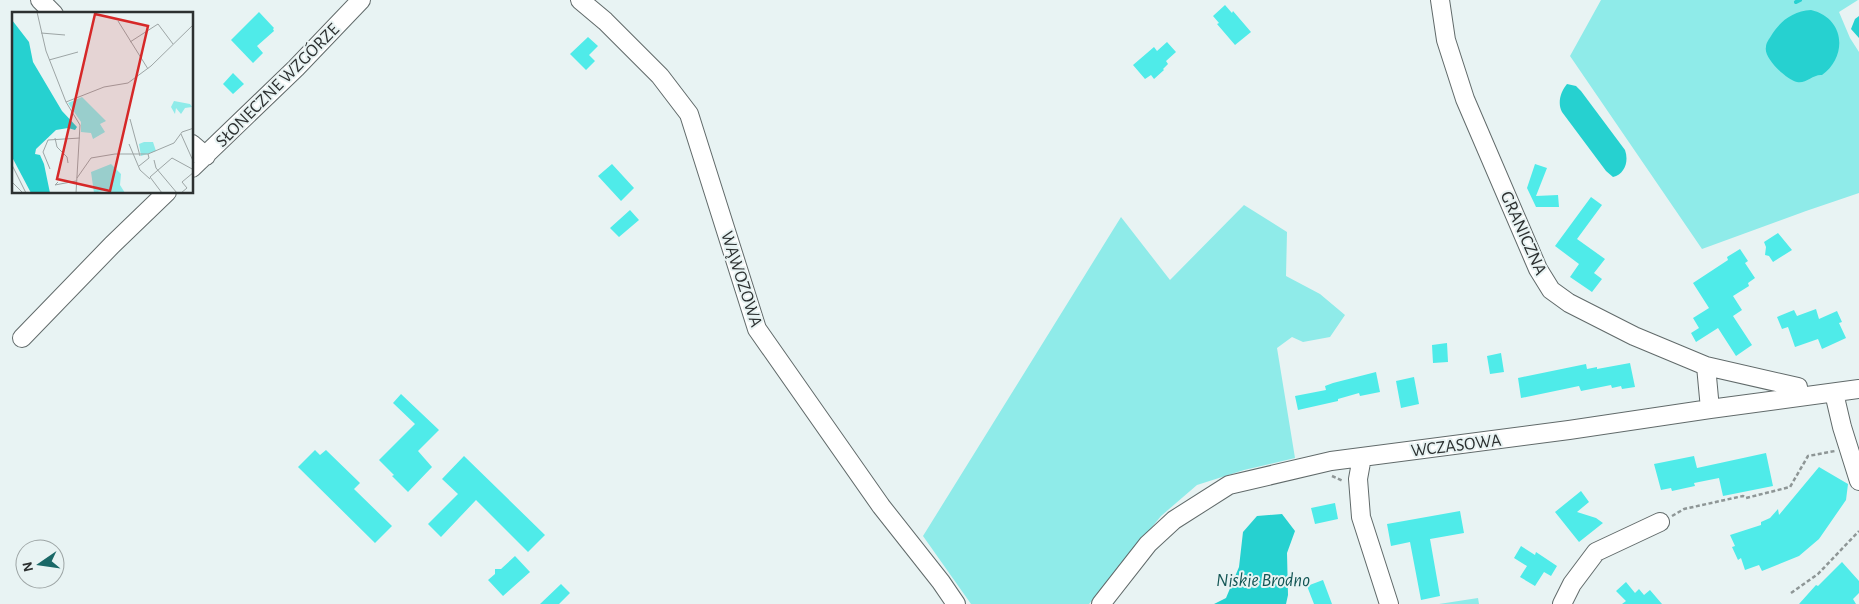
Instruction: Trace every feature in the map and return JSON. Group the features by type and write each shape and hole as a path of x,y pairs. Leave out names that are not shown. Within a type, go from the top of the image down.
{"street":[{"path":"40,0 52,12"},
{"name":"SŁONECZNE WZGÓRZE","path":"194,163 199,150 296,68 361,0"},
{"name":"WĄWOZOWA","path":"580,0 605,21 660,76 688,114 757,329 881,506 956,604"},
{"name":"GRANICZNA","path":"1440,0 1446,40 1465,99 1538,270 1551,290 1601,320 1706,366 1798,387 1800,397"},
{"path":"22,338 112,245 165,194"},
{"path":"1706,366 1710,409"},
{"name":"WCZASOWA","path":"1101,604 1148,544 1174,520 1229,484 1331,461 1859,389"},
{"path":"1834,393 1859,480"},
{"path":"1362,457 1359,486 1361,517 1389,604"},
{"path":"1562,604 1572,584 1596,552 1660,522"}],"path":[{"path":"1660,522 1684,509 1743,496 1746,498 1790,487 1808,456 1849,448"},
{"path":"1328,475 1359,486"},
{"path":"1791,593 1818,574 1859,531"}],"shaded area":[{"path":"1601,0 1858,0 1839,12 1850,38 1859,52 1859,193 1702,249 1570,56"},
{"path":"1244,205 1287,232 1286,276 1320,294 1345,315 1330,337 1303,342 1292,337 1277,348 1295,458 1244,470 1197,485 1161,516 1089,604 971,604 923,536 1121,217 1170,280"},
{"path":"1478,598 1479,604 1439,604"}],"water":[{"path":"1811,10 1822,14 1831,21 1839,38 1839,48 1836,58 1822,75 1803,82 1797,82 1782,73 1772,62 1766,52 1766,46 1783,21 1798,12"},
{"path":"1859,16 1859,38 1851,29 1855,19"},
{"path":"1567,84 1576,86 1581,91 1625,150 1626,163 1623,170 1617,175 1613,177 1606,171 1562,112 1560,97"},
{"name":"Niskie Brodno","path":"1282,514 1295,531 1287,553 1288,595 1286,604 1214,604 1226,598 1239,567 1243,532 1257,516"}],"building":[{"path":"1225,5 1232,13 1233,11 1251,32 1235,45 1217,24 1219,23 1213,16"},
{"path":"259,12 274,28 274,31 257,46 263,53 253,63 231,40"},
{"path":"588,37 598,46 589,55 595,61 586,70 570,54"},
{"path":"1167,42 1176,52 1166,61 1168,64 1164,70 1154,79 1151,75 1145,79 1133,65 1154,47 1157,51"},
{"path":"233,73 244,84 233,94 223,84"},
{"path":"612,164 634,188 621,201 598,176"},
{"path":"1535,164 1547,168 1536,196 1558,195 1559,207 1536,207 1527,188"},
{"path":"1591,197 1602,205 1577,239 1605,259 1594,273 1602,279 1592,292 1570,277 1579,264 1555,246"},
{"path":"630,210 639,220 619,237 610,228"},
{"path":"1778,233 1792,250 1773,262 1769,256 1765,255 1766,247 1764,242"},
{"path":"1740,249 1748,261 1745,263 1755,278 1748,283 1749,286 1733,296 1742,310 1733,316 1752,345 1736,356 1718,328 1696,342 1691,333 1699,328 1693,318 1709,308 1693,283 1728,260 1727,257"},
{"path":"1816,309 1819,319 1837,311 1842,322 1839,323 1846,338 1822,349 1818,339 1795,347 1788,327 1782,329 1777,317 1794,310 1797,316"},
{"path":"1447,343 1448,362 1433,363 1432,345"},
{"path":"1501,353 1504,372 1490,374 1487,356"},
{"path":"1630,363 1635,387 1622,389 1621,386 1612,388 1611,385 1581,391 1579,386 1521,398 1518,378 1586,364 1587,369 1597,367 1597,369"},
{"path":"1376,372 1380,392 1360,396 1359,393 1338,399 1338,401 1298,410 1295,396 1326,390 1325,386 1333,383"},
{"path":"1414,377 1419,404 1401,408 1396,381"},
{"path":"401,394 439,430 418,451 432,467 408,492 379,460 415,424 393,403"},
{"path":"315,450 320,455 326,450 360,483 354,489 392,526 375,543 298,467"},
{"path":"1766,453 1773,486 1723,496 1719,478 1694,483 1695,486 1672,491 1671,488 1661,490 1654,464 1694,456 1697,468"},
{"path":"464,456 545,535 528,552 476,500 441,537 428,524 458,494 442,479"},
{"path":"1819,467 1848,484 1846,500 1819,539 1799,556 1762,571 1759,565 1745,570 1741,558 1738,560 1732,547 1735,546 1730,535 1761,525 1761,522 1770,518 1778,509 1779,515"},
{"path":"1581,491 1589,502 1577,512 1596,518 1603,523 1579,542 1555,512"},
{"path":"1335,503 1338,519 1315,524 1311,508"},
{"path":"1460,511 1464,533 1430,539 1440,596 1421,600 1410,542 1391,546 1387,524"},
{"path":"1521,546 1535,555 1536,552 1557,566 1551,576 1544,572 1535,586 1520,577 1527,566 1514,558"},
{"path":"515,556 530,572 503,596 488,580 495,574 495,569 501,569"},
{"path":"1842,562 1859,581 1859,593 1853,599 1856,604 1799,604 1816,585 1818,586"},
{"path":"1323,580 1332,604 1314,604 1307,586"},
{"path":"1626,582 1635,593 1639,589 1644,595 1650,590 1662,604 1622,604 1626,601 1616,591"},
{"path":"561,584 570,593 559,604 540,604"}],"waterway":[{"path":"1796,2 1800,0"}]}
